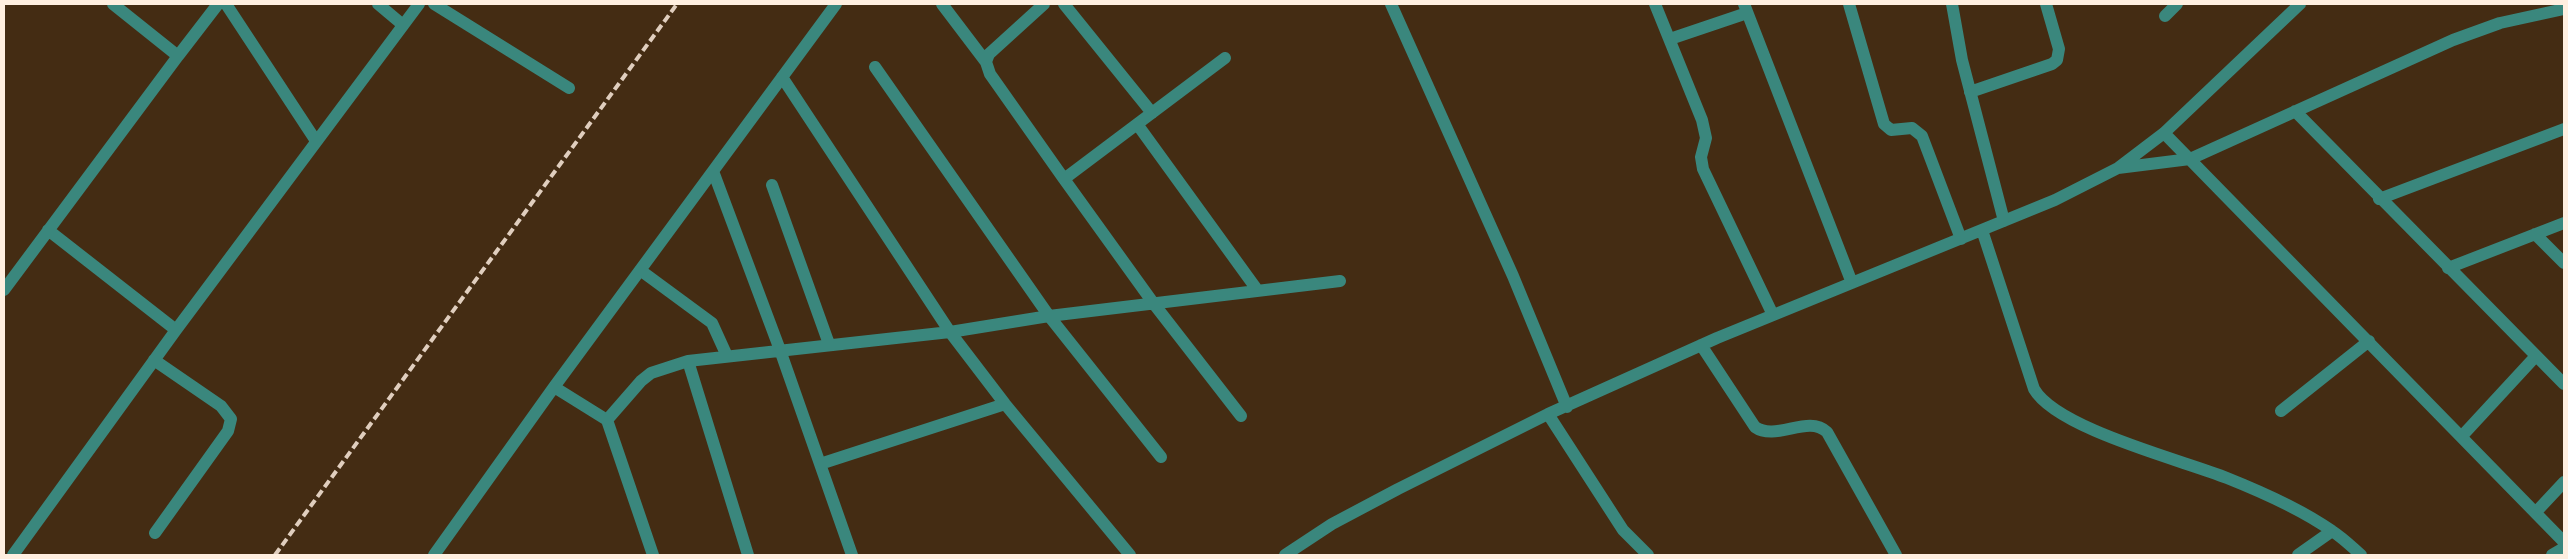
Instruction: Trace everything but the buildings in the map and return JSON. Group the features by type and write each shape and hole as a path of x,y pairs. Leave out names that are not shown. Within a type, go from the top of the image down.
{"street":[{"path":"113,4 178,56"},
{"path":"4,290 218,4"},
{"path":"226,4 316,141"},
{"path":"378,4 402,25"},
{"path":"13,555 176,330 419,4"},
{"path":"434,4 569,88"},
{"path":"434,555 554,387 836,4"},
{"path":"942,4 986,62 990,74 1154,304 1241,416"},
{"path":"986,62 989,54 1044,4"},
{"path":"1064,4 1152,113"},
{"path":"1391,4 1513,276 1567,407"},
{"path":"1655,4 1702,120 1706,138 1701,162 1703,169 1773,315"},
{"path":"1849,4 1884,124 1891,130 1912,128 1922,136 1961,239"},
{"path":"1952,4 1953,18 1970,92 2004,221"},
{"path":"1970,92 2052,64 2057,60 2059,49 2046,4"},
{"path":"2165,16 2177,4"},
{"path":"1285,555 1332,524 1548,414 1701,345 2055,200 2118,168 2164,133 2300,4"},
{"path":"1670,39 1745,9 1852,283"},
{"path":"2118,168 2190,160 2453,40 2500,23 2564,9"},
{"path":"1064,179 1225,58"},
{"path":"876,67 1050,316 1161,456"},
{"path":"782,77 950,332 1005,404 1130,555"},
{"path":"2295,111 2379,199 2564,384"},
{"path":"1138,124 1258,291"},
{"path":"2379,199 2564,130"},
{"path":"2164,133 2564,542"},
{"path":"713,171 780,350 852,555"},
{"path":"772,185 829,344"},
{"path":"2448,268 2564,222"},
{"path":"48,230 176,330"},
{"path":"1982,230 2034,390 2046,405 2071,420 2162,458 2225,478 2262,493 2332,530 2361,555"},
{"path":"2535,234 2564,263"},
{"path":"640,270 712,323 727,356"},
{"path":"607,420 641,380 651,373 688,361 950,332 1050,316 1340,281"},
{"path":"2281,411 2369,341"},
{"path":"1701,345 1755,427 1761,431 1769,432 1816,425 1828,432 1896,555"},
{"path":"2462,436 2535,357"},
{"path":"154,360 221,406 231,419 228,430 155,533"},
{"path":"688,361 748,555"},
{"path":"554,387 607,420 653,555"},
{"path":"820,464 1005,404"},
{"path":"1548,414 1623,530 1648,555"},
{"path":"2536,512 2564,482"},
{"path":"2298,555 2332,530"},
{"path":"2552,555 2564,548"}],"railway":[{"path":"275,555 677,4"}]}
